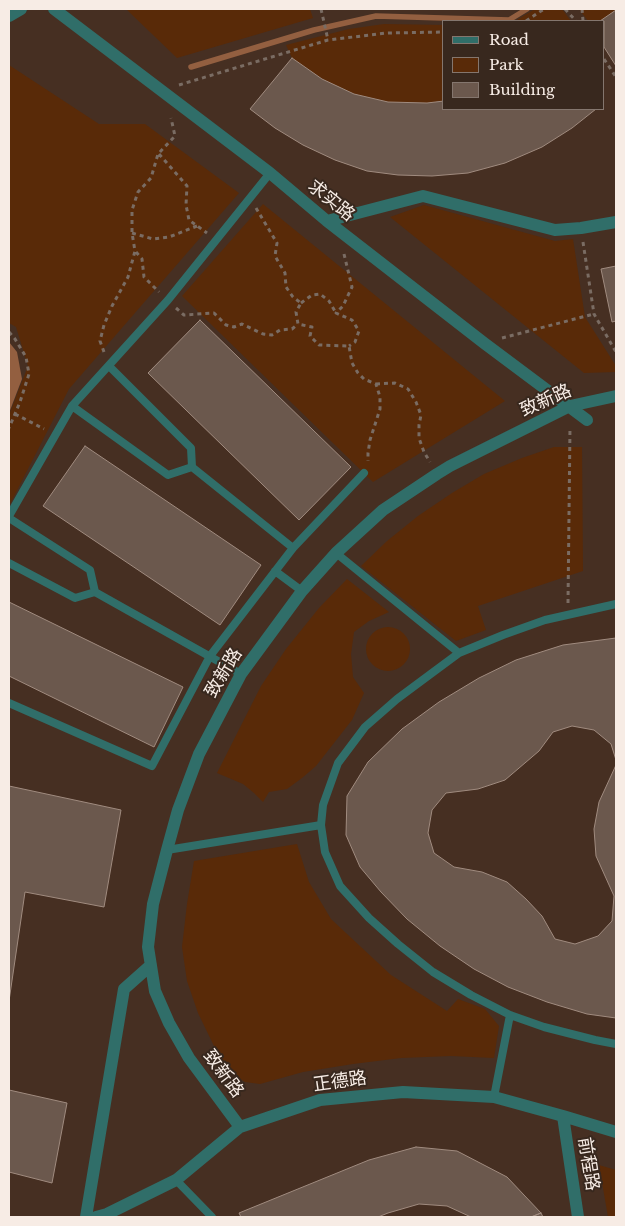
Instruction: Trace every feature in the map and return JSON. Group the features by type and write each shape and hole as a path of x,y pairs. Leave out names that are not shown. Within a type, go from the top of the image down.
{"street":[{"path":"9,16 21,9"},
{"name":"求实路","path":"54,9 270,173 327,222 587,420"},
{"path":"327,222 423,196 555,230 616,222"},
{"name":"致新路","path":"240,1127 189,1058 170,1022 155,991 148,947 153,904 166,850 178,810 199,754 241,674 302,591 336,553 382,510 437,474 570,406 616,396"},
{"path":"86,1217 124,989 151,965"},
{"name":"正德路","path":"96,1217 107,1214 176,1180 240,1127 320,1100 403,1092 494,1097 616,1132"},
{"name":"前程路","path":"563,1116 578,1217"}],"lane":[{"path":"94,592 90,570 9,517 72,406 168,300 270,173"},
{"path":"109,366 190,448 192,468 293,548"},
{"path":"72,406 168,475 192,468"},
{"path":"9,703 152,766 210,656 293,548 364,473"},
{"path":"336,553 459,653"},
{"path":"9,563 75,598 94,592 241,674"},
{"path":"275,571 302,591"},
{"path":"616,604 545,620 459,653 397,699 365,727 338,763 323,805 321,824 325,852 340,886 369,918 433,972 510,1016 544,1027 616,1044"},
{"path":"166,850 321,824"},
{"path":"494,1097 510,1016"},
{"path":"176,1180 212,1217"}],"path":[{"path":"321,9 328,40"},
{"path":"528,20 544,9"},
{"path":"565,9 575,20"},
{"path":"109,366 100,341 112,306 128,277 135,251 132,233 132,210 138,192 151,178 158,154 175,136 164,92 328,40 387,33 442,32"},
{"path":"605,60 616,77"},
{"path":"158,154 187,186 186,205 189,220 216,239"},
{"path":"250,197 277,243 275,256 285,273 286,287 293,297 302,303"},
{"path":"132,233 153,239 170,237 197,226"},
{"path":"581,228 594,314 616,352"},
{"path":"336,313 343,306 352,288 344,254 351,240"},
{"path":"135,251 142,260 144,277 184,316 214,313 226,326 234,327 242,324 263,334 272,335 280,330 292,329 298,324"},
{"path":"320,294 329,301 336,313 352,320 359,331 355,342 349,346 319,345 310,336 312,327 298,324 296,312 302,303 312,295 320,294"},
{"path":"484,342 594,314"},
{"path":"9,332 26,357 29,374 9,428"},
{"path":"349,346 352,364 364,379 376,384 395,383 408,388 421,415 419,438 424,452 437,474"},
{"path":"364,473 368,464 368,453 373,428 380,408 380,397 376,384"},
{"path":"568,614 570,406"},
{"path":"15,414 55,435"}],"shaded area":[{"path":"9,9 616,9 616,1217 9,1217"},
{"path":"9,342 17,352 22,379 9,413"}],"green space":[{"path":"126,9 310,9 313,18 177,58"},
{"path":"535,9 562,9 570,20 517,20"},
{"path":"579,9 616,9 601,20 587,20"},
{"path":"384,24 442,25 442,101 427,103 388,102 354,94 322,79 292,58 286,45 349,29"},
{"path":"9,65 99,124 145,124 239,193 69,389 9,506 9,415 28,366 16,327 9,323"},
{"path":"263,204 505,401 373,482 182,296"},
{"path":"424,205 555,241 573,239 585,317 616,366 616,372 584,373 390,217"},
{"path":"554,447 582,447 583,571 478,606 486,630 456,641 361,566 387,541 418,516 452,493 484,474"},
{"path":"347,579 389,612 369,621 354,632 351,654 353,677 364,693 352,720 316,766 287,789 269,792 263,802 243,784 217,773 261,686 286,649 319,608"},
{"path":"388,627 400,631 406,637 410,649 406,661 400,667 388,671 376,667 370,661 366,649 370,637 376,631"},
{"path":"297,844 309,882 331,919 391,975 447,1011 458,999 485,1009 499,1026 494,1058 451,1056 401,1058 303,1072 260,1084 245,1082 231,1073 214,1046 198,1013 187,981 182,947 194,861"},
{"path":"599,1165 616,1170 616,1217 608,1217"}],"building":[{"path":"616,10 616,66 605,49 605,20 601,20"},
{"path":"292,58 322,79 354,94 388,102 427,103 442,101 442,110 595,110 572,128 542,147 505,163 468,173 432,176 398,175 367,171 335,160 303,145 275,128 250,109"},
{"path":"616,266 616,321 612,322 601,269"},
{"path":"200,320 351,467 299,520 148,373"},
{"path":"85,446 261,565 220,625 43,506"},
{"path":"9,602 183,687 154,747 9,676"},
{"path":"616,638 616,760 611,744 594,730 572,726 553,732 539,751 505,780 478,789 446,793 432,810 428,833 434,853 454,867 482,872 507,882 542,916 555,939 575,944 598,936 612,921 614,896 596,856 594,829 599,802 616,765 616,1018 587,1014 547,1002 508,987 474,969 440,946 407,919 381,892 360,867 346,835 347,796 368,762 402,729 439,702 479,678 516,660 563,645"},
{"path":"9,786 121,810 104,907 25,892 9,1001"},
{"path":"9,1090 67,1103 52,1183 9,1172"},
{"path":"416,1147 457,1151 507,1177 541,1213 531,1217 471,1217 447,1206 419,1204 378,1217 241,1217 239,1213 369,1160"},
{"path":"541,1213 543,1217 531,1217"}],"waterway":[{"path":"191,67 314,30 376,16 509,20 527,9"}]}
